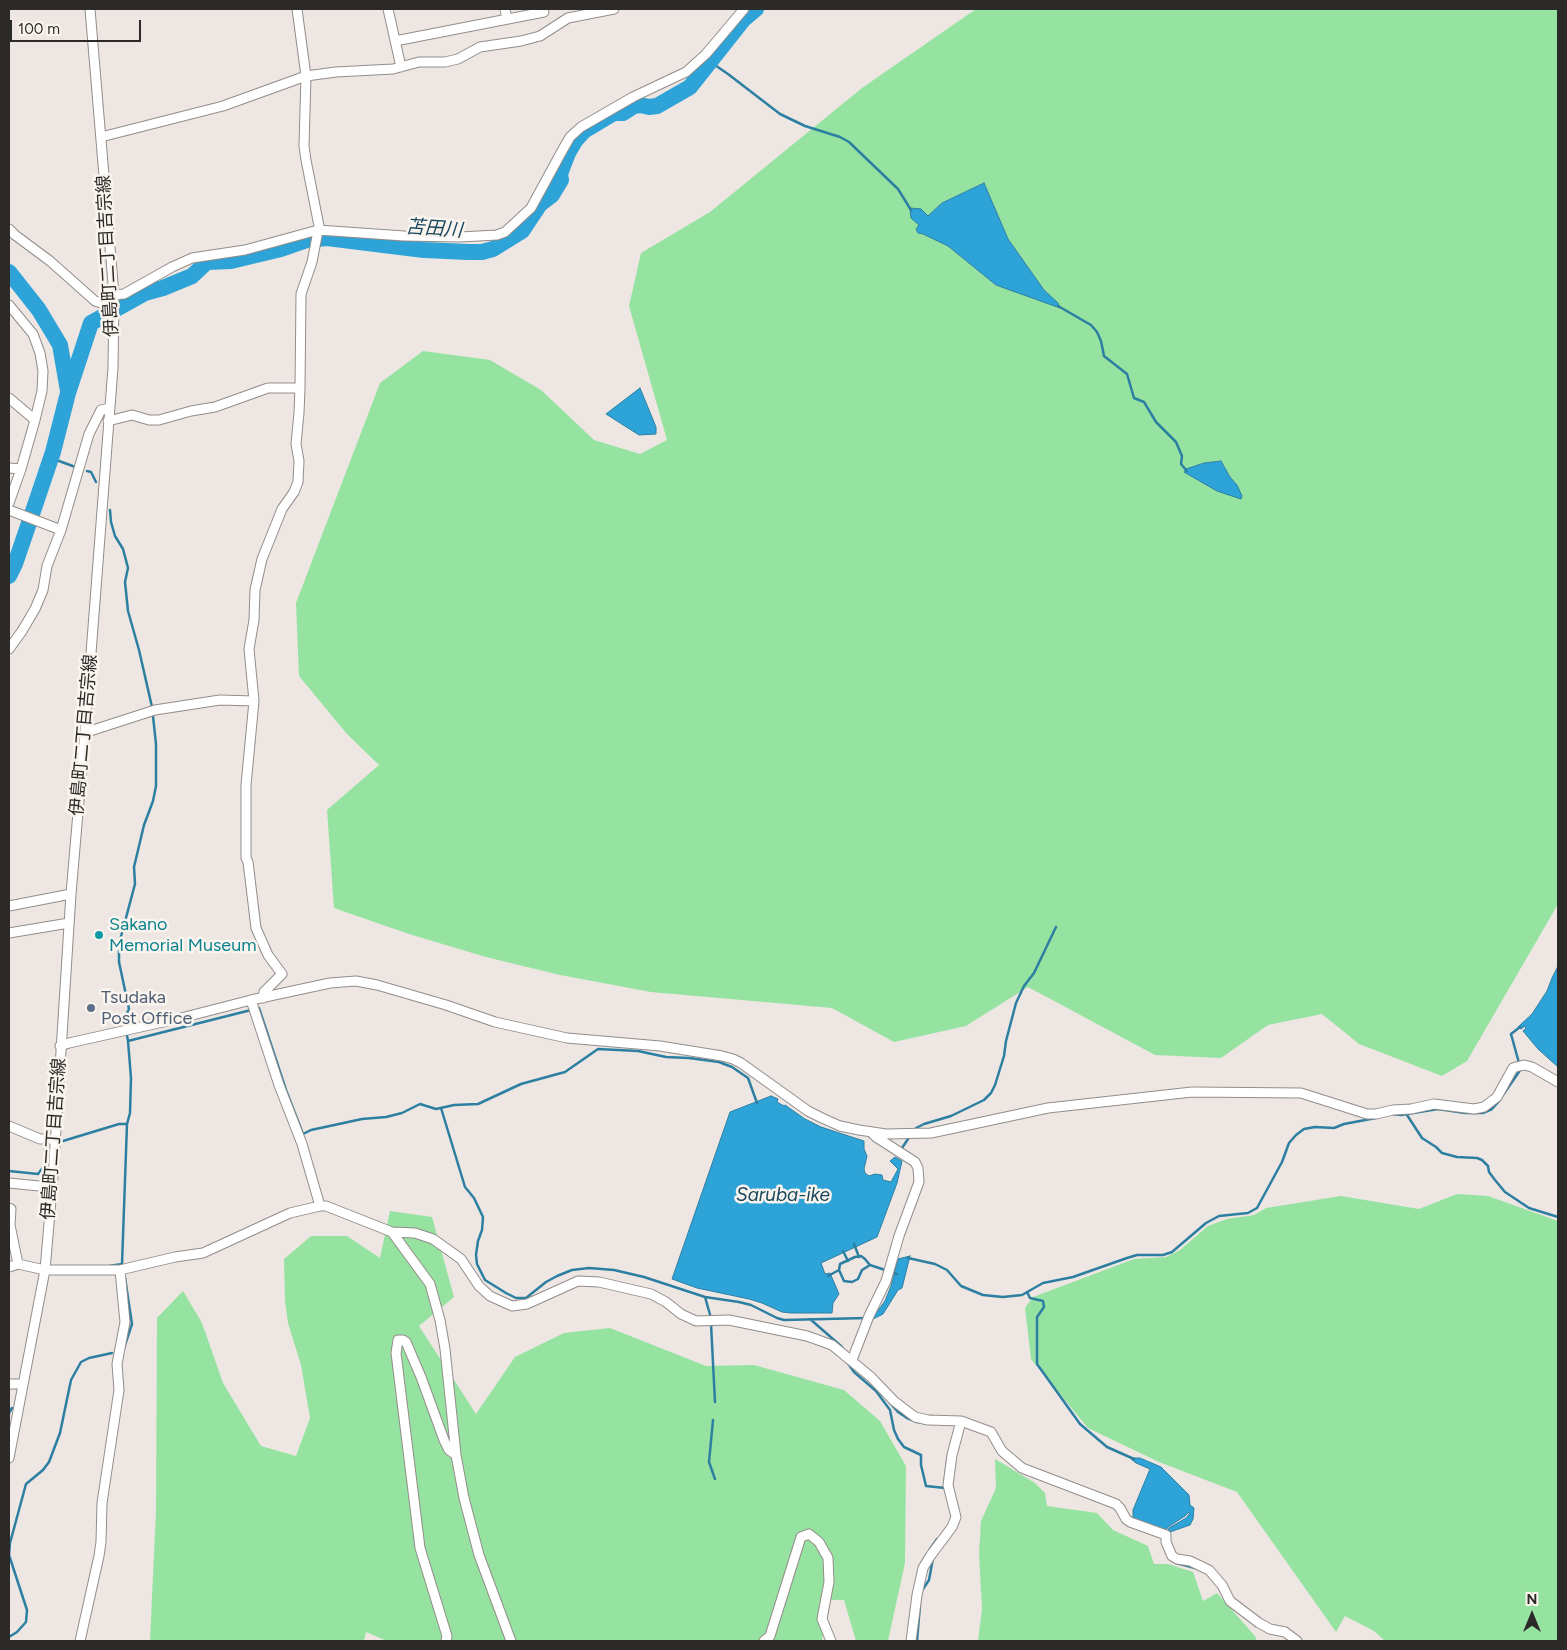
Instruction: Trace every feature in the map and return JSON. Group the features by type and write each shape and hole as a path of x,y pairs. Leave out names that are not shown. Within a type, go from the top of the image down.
{"street":[{"name":"伊島町二丁目吉宗線","path":"9,1458 10,1440 45,1270 71,894 110,408 114,300 90,9"},
{"path":"263,998 264,992 282,974 268,955 256,928 246,858 246,785 254,701 249,650 254,620 255,590 262,559 282,509 294,492 298,482 299,461 296,444 300,388 301,294 312,262 313,248 319,226 304,146 306,76 297,9"},
{"path":"388,9 401,66"},
{"path":"505,9 507,19"},
{"path":"101,137 223,106 306,76 336,72 393,70 419,62 446,62 458,59 480,47 540,36 568,18 614,9"},
{"path":"9,229 50,261 95,301 104,304 192,258 245,250 317,232 460,237 497,235 505,232 531,208 570,137 581,127 633,97 686,72 706,54 744,9"},
{"path":"395,41 544,12"},
{"path":"9,305 33,334 40,353 43,371 42,391 35,420 9,508 61,530"},
{"path":"108,421 132,415 149,420 159,420 191,411 215,407 268,388 300,388"},
{"path":"9,398 35,420"},
{"path":"9,649 35,609 43,590 47,566 61,530 90,434 101,410 110,408"},
{"path":"9,468 21,469"},
{"path":"85,731 153,710 220,700 254,701"},
{"path":"9,906 71,894"},
{"path":"9,933 69,922"},
{"path":"60,1046 253,1006 263,998 344,981 366,982 446,1005 495,1022 567,1038 631,1043 722,1056 741,1063 795,1103 822,1118 840,1126 886,1134 931,1133 1048,1108 1192,1092 1301,1093 1367,1114 1411,1109 1434,1104 1474,1109 1484,1107 1498,1096 1513,1068 1519,1066 1532,1067 1558,1082"},
{"path":"253,1006 302,1144 320,1206"},
{"path":"9,1126 40,1139 55,1139"},
{"path":"848,1357 868,1319 889,1271 920,1176 915,1162 871,1132"},
{"path":"9,1183 38,1186 52,1185"},
{"path":"9,1208 11,1208 10,1225 13,1266 45,1270 120,1270 175,1257 203,1253 290,1213 326,1206 392,1232 415,1233 433,1239 461,1259 479,1286 490,1296 512,1306 528,1304 578,1281 599,1282 651,1294 666,1302 680,1314 696,1321 729,1320 807,1336 832,1345 872,1376 899,1405 915,1417 928,1420 961,1421 991,1432 1002,1451 1022,1468 1116,1504 1130,1522 1166,1535 1166,1542 1172,1556 1209,1570 1222,1585 1230,1601 1259,1623 1270,1629 1285,1632 1297,1641"},
{"path":"392,1232 430,1284 440,1320 445,1349 456,1455 464,1498 479,1556 511,1641"},
{"path":"80,1641 101,1542 102,1503 119,1390 117,1364 126,1322 120,1270"},
{"path":"446,1641 447,1636 420,1548 396,1353 398,1340 406,1342 444,1440 449,1450 456,1455"},
{"path":"9,1384 23,1384"},
{"path":"911,1641 917,1595 923,1568 952,1527 956,1517 948,1485 952,1455 961,1421"},
{"path":"764,1641 770,1636 801,1537 809,1534 819,1542 828,1558 829,1582 822,1619 831,1641"}],"green space":[{"path":"976,9 1558,9 1558,904 1467,1061 1442,1076 1359,1044 1322,1014 1268,1025 1221,1058 1155,1055 1028,987 966,1026 894,1042 832,1008 651,992 560,975 486,957 409,934 334,908 327,810 379,765 347,734 299,676 296,603 380,383 423,351 490,360 541,390 594,440 640,454 667,440 629,306 641,253 710,212 862,88","holes":["984,183 1008,239 1044,290 1058,303 996,285 948,246 918,233 916,229 942,203","1221,461 1237,485 1186,469 1204,463"]},
{"path":"1457,1194 1488,1196 1558,1221 1558,1641 1385,1641 1374,1631 1345,1616 1336,1632 1237,1492 1159,1462 1088,1428 1031,1359 1025,1308 1033,1297 1134,1259 1166,1257 1180,1250 1208,1226 1227,1219 1254,1215 1266,1208 1341,1196 1419,1209"},
{"path":"390,1211 432,1217 454,1297 419,1326 476,1414 515,1357 564,1333 610,1328 706,1366 754,1365 844,1390 880,1421 906,1466 905,1563 888,1641 856,1641 844,1600 828,1600 822,1641 387,1641 366,1632 364,1641 150,1641 156,1510 157,1318 183,1291 202,1323 223,1383 261,1446 296,1456 310,1418 301,1365 288,1323 285,1301 284,1259 311,1236 347,1236 380,1258"},
{"path":"995,1459 1035,1483 1045,1493 1047,1506 1097,1513 1113,1530 1148,1546 1154,1564 1168,1564 1193,1572 1203,1601 1217,1593 1255,1636 1257,1641 978,1641 982,1609 979,1553 981,1521 996,1488"}],"water":[{"path":"984,183 1008,239 1044,290 1058,303 1060,308 996,285 948,246 918,233 916,229 919,225 911,218 910,208 921,209 928,216 942,203"},
{"path":"640,388 656,427 656,434 639,435 606,414"},
{"path":"1221,461 1237,485 1242,496 1241,499 1217,491 1184,472 1186,469 1204,463"},
{"path":"1558,966 1558,1067 1538,1049 1523,1031 1526,1028 1525,1026 1521,1029 1518,1027 1532,1014 1547,991"},
{"name":"Saruba-ike","path":"771,1096 778,1099 777,1102 821,1127 864,1141 864,1149 867,1156 864,1169 865,1173 869,1176 875,1174 882,1175 883,1180 891,1182 898,1169 890,1161 895,1157 902,1161 897,1183 877,1237 821,1263 825,1274 830,1273 839,1294 833,1303 832,1313 782,1312 749,1299 697,1288 672,1279 730,1112"},
{"path":"910,1256 902,1288 898,1290 883,1314 871,1320 872,1316 885,1301 898,1259"},
{"path":"1132,1458 1140,1458 1161,1467 1189,1495 1190,1505 1194,1508 1193,1519 1190,1525 1167,1533 1169,1528 1186,1518 1189,1512 1168,1527 1165,1532 1133,1521 1133,1510 1150,1469 1136,1463"}],"waterway":[{"name":"苫田川","path":"9,576 15,564 53,452 68,393 91,323 145,293 192,276 207,262 231,261 281,249 307,240 327,238 424,250 482,252 493,249 522,231 540,204 552,195 561,180 560,174 568,153 584,131 614,113 623,113 634,106 640,105 657,106 690,87 743,20 756,9"},
{"path":"709,61 780,114 805,126 840,137 849,142 898,189 911,210"},
{"path":"9,272 39,310 60,345 68,391"},
{"path":"1058,306 1091,325 1097,332 1104,356 1127,374 1134,398 1144,402 1156,422 1176,442 1182,456 1181,464 1187,471"},
{"path":"51,458 78,468"},
{"path":"87,471 91,472 96,482"},
{"path":"110,510 115,536 123,549 128,568 125,582 128,611 152,707 156,744 156,786 134,867 135,884 119,944 119,962 129,1009 124,1019 128,1041"},
{"path":"916,1128 951,1116 984,1100 991,1093 1004,1056 1016,1003 1024,986 1034,973 1056,927"},
{"path":"63,1141 119,1124 127,1124 130,1113 131,1078 128,1041 259,1008 286,1090 303,1134 311,1130 362,1119 386,1117 402,1113 420,1104 436,1109 454,1105 478,1104 521,1084 565,1072 598,1049 638,1051 666,1057 719,1062 732,1067 748,1078 757,1103"},
{"path":"1519,1063 1511,1034 1520,1027"},
{"path":"1503,1095 1521,1069"},
{"path":"1391,1114 1401,1115 1438,1109 1465,1113 1483,1113 1492,1109 1500,1100"},
{"path":"441,1108 465,1187 474,1198 483,1217 476,1255 477,1264 485,1280 516,1298 526,1298 557,1276 572,1270 589,1268 614,1270 644,1277 705,1297 751,1305 784,1320 867,1318"},
{"path":"1407,1115 1422,1138 1442,1153 1482,1160 1505,1192 1529,1208 1558,1217"},
{"path":"908,1258 935,1264 947,1270 961,1286 983,1295 1003,1297 1022,1295 1043,1283 1073,1277 1137,1255 1163,1255 1172,1252 1206,1223 1219,1216 1248,1213 1257,1208 1282,1162 1289,1143 1304,1129 1315,1127 1334,1128 1344,1124 1376,1118"},
{"path":"109,1266 122,1264 127,1124"},
{"path":"902,1148 910,1136"},
{"path":"9,1171 38,1174 44,1166 45,1143 47,1142"},
{"path":"854,1244 859,1257"},
{"path":"843,1251 848,1261"},
{"path":"828,1276 839,1270 840,1264 861,1256 870,1265 897,1274"},
{"path":"839,1270 844,1281 852,1282 858,1279 862,1270 870,1265"},
{"path":"124,1348 132,1324 125,1278"},
{"path":"1027,1292 1030,1298 1043,1301 1044,1307 1037,1317 1037,1364 1080,1424 1107,1447 1134,1459"},
{"path":"705,1297 711,1318"},
{"path":"810,1319 844,1350"},
{"path":"711,1324 715,1402"},
{"path":"9,1637 17,1632 26,1622 27,1610 9,1555 10,1543 26,1484 43,1470 49,1462 60,1433 71,1380 81,1362 89,1358 112,1353"},
{"path":"847,1362 854,1372 876,1391 890,1410 894,1430 904,1447 921,1455 921,1465 926,1486 945,1488 945,1490"},
{"path":"890,1403 907,1418 928,1424"},
{"path":"9,1413 12,1408"},
{"path":"713,1420 709,1462 715,1479"},
{"path":"945,1479 947,1462"},
{"path":"930,1551 937,1539"},
{"path":"921,1592 929,1580 933,1558"},
{"path":"1176,1563 1195,1568"},
{"path":"917,1641 920,1605"}],"place":[{"name":"Sakano Memorial Museum","path":"99,935"},
{"name":"Tsudaka Post Office","path":"91,1008"}]}
